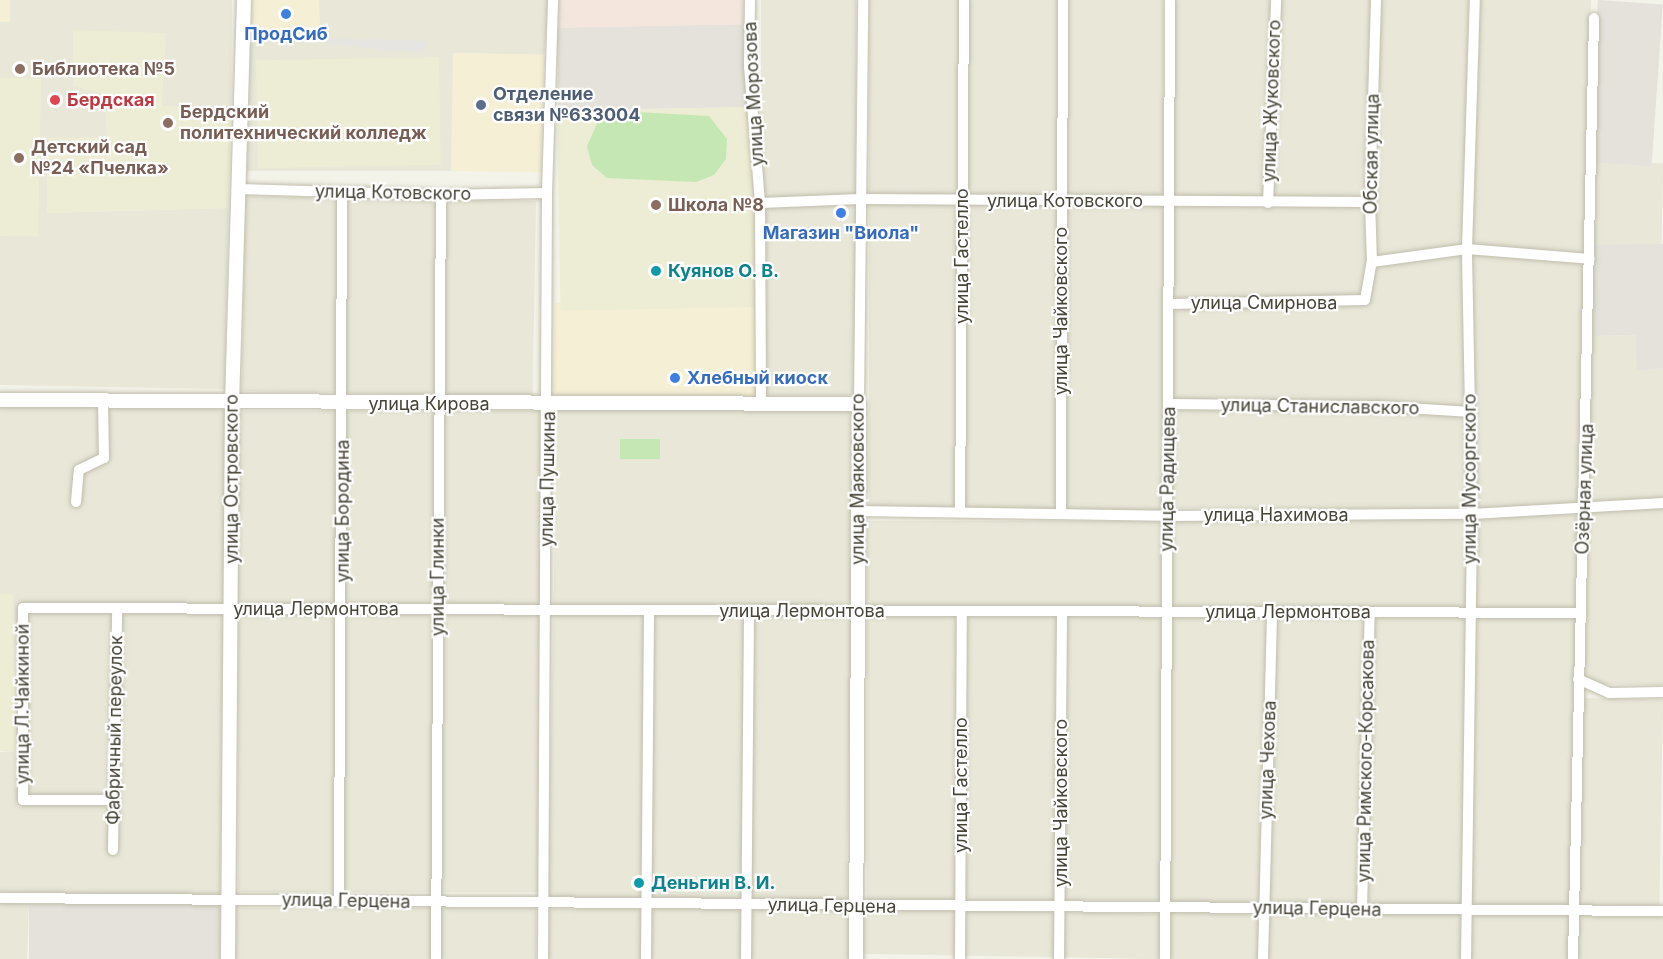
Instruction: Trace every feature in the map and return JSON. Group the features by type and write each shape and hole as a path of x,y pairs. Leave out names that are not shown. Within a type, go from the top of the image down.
{"street":[{"name":"улица Островского","path":"228,959 232,404 244,0"},
{"name":"улица Пушкина","path":"543,959 549,403 548,193 553,0"},
{"name":"улица Морозова","path":"750,0 749,66 760,203 761,405"},
{"name":"улица Маяковского","path":"856,959 863,0"},
{"name":"улица Гастелло","path":"960,512 964,0"},
{"name":"улица Чайковского","path":"1061,514 1063,0"},
{"name":"улица Радищева","path":"1165,959 1165,516 1170,404 1168,200 1170,0"},
{"name":"улица Жуковского","path":"1269,203 1276,0"},
{"name":"Обская улица","path":"1358,302 1369,293 1372,262 1370,202 1376,0"},
{"name":"улица Мусоргского","path":"1466,959 1469,613 1473,514 1467,249 1475,0"},
{"name":"Озёрная улица","path":"1573,959 1578,679 1585,508 1594,18"},
{"name":"улица Котовского","path":"239,189 441,195 548,193"},
{"name":"улица Бородина","path":"339,901 344,404 342,192"},
{"name":"улица Глинки","path":"436,959 441,195"},
{"name":"улица Котовского","path":"760,203 860,199 1061,203 1168,200 1269,203 1370,202"},
{"path":"1372,262 1467,249 1590,260"},
{"name":"улица Смирнова","path":"1169,304 1358,302"},
{"name":"улица Кирова","path":"0,400 232,404 859,404"},
{"path":"76,502 79,470 104,458 103,402"},
{"name":"улица Станиславского","path":"1170,404 1376,406 1471,412"},
{"name":"улица Нахимова","path":"858,511 1165,516 1473,514 1663,503"},
{"name":"улица Лермонтова","path":"23,608 1580,613"},
{"name":"улица Л.Чайкиной","path":"23,608 23,800 115,800"},
{"name":"Фабричный переулок","path":"113,850 117,609"},
{"path":"646,959 649,610"},
{"path":"746,959 750,610"},
{"name":"улица Гастелло","path":"960,959 962,611"},
{"name":"улица Чайковского","path":"1059,959 1062,612"},
{"name":"улица Чехова","path":"1263,959 1272,612"},
{"name":"улица Римского-Корсакова","path":"1362,909 1370,612"},
{"path":"1578,679 1609,693 1663,692"},
{"name":"улица Герцена","path":"0,898 856,907 1362,909 1465,912 1663,911"}],"shaded area":[{"path":"0,0 10,0 10,22 0,22"},
{"path":"10,0 232,0 231,110 161,106 105,94 107,137 48,139 47,213 228,208 225,389 0,385 0,236 37,236 41,80 0,78 0,22 10,22"},
{"path":"252,0 319,0 319,37 252,37"},
{"path":"319,0 549,0 544,55 453,53 453,171 247,171 251,37 320,39"},
{"path":"559,0 754,0 754,24 557,28"},
{"path":"761,0 856,0 856,395 761,395"},
{"path":"869,0 1163,0 1163,510 869,510"},
{"path":"1171,0 1591,0 1591,508 1171,508"},
{"path":"1598,0 1663,5 1652,166 1587,162"},
{"path":"754,24 755,107 558,110 557,27"},
{"name":"Бердский политехнический колледж","path":"73,30 166,33 162,106 231,110 228,208 47,213 48,138 107,137 105,94 73,86"},
{"path":"326,38 427,41 423,53 326,44"},
{"path":"453,53 544,55 542,173 451,171"},
{"path":"439,57 441,165 258,168 256,60"},
{"name":"Детский сад №24 «Пчелка»","path":"0,78 41,79 38,237 0,236"},
{"name":"Школа №8","path":"755,107 758,307 561,310 557,110"},
{"path":"1594,162 1663,163 1662,246 1593,245"},
{"path":"245,196 536,201 533,396 242,391"},
{"path":"1663,244 1663,368 1637,371 1636,335 1592,336 1594,245"},
{"path":"555,303 757,307 755,401 553,397"},
{"path":"1637,335 1637,370 1663,368 1663,685 1585,684 1592,336"},
{"path":"557,403 855,408 846,902 548,897"},
{"path":"0,406 225,409 220,897 0,891 0,752 16,751 13,594 0,594"},
{"path":"238,411 542,411 542,892 238,892"},
{"path":"1170,515 1578,515 1578,904 1170,904"},
{"path":"867,521 1161,521 1161,900 867,900"},
{"path":"0,594 13,594 16,751 0,751"},
{"path":"1582,698 1663,699 1659,906 1578,905"},
{"path":"0,903 29,904 27,959 0,959"},
{"path":"29,904 220,904 220,959 29,959"},
{"path":"236,908 536,908 536,959 236,959"},
{"path":"549,909 850,909 850,959 549,959"},
{"path":"864,909 1160,914 1159,959 863,954"},
{"path":"1167,912 1663,912 1663,959 1167,959"}],"green space":[{"path":"617,111 709,116 727,139 726,159 714,175 696,182 607,178 592,165 587,146 599,119"},
{"path":"620,439 660,439 660,459 620,459"}],"place":[{"name":"ПродСиб","path":"286,14"},
{"name":"Библиотека №5","path":"20,69"},
{"name":"Бердская","path":"55,100"},
{"name":"Отделение связи №633004","path":"481,105"},
{"name":"Бердский политехнический колледж","path":"168,123"},
{"name":"Детский сад №24 «Пчелка»","path":"19,158"},
{"name":"Школа №8","path":"656,205"},
{"name":"Магазин \"Виола\"","path":"841,213"},
{"name":"Куянов О. В.","path":"656,271"},
{"name":"Хлебный киоск","path":"675,378"},
{"name":"Деньгин В. И.","path":"639,883"}]}
